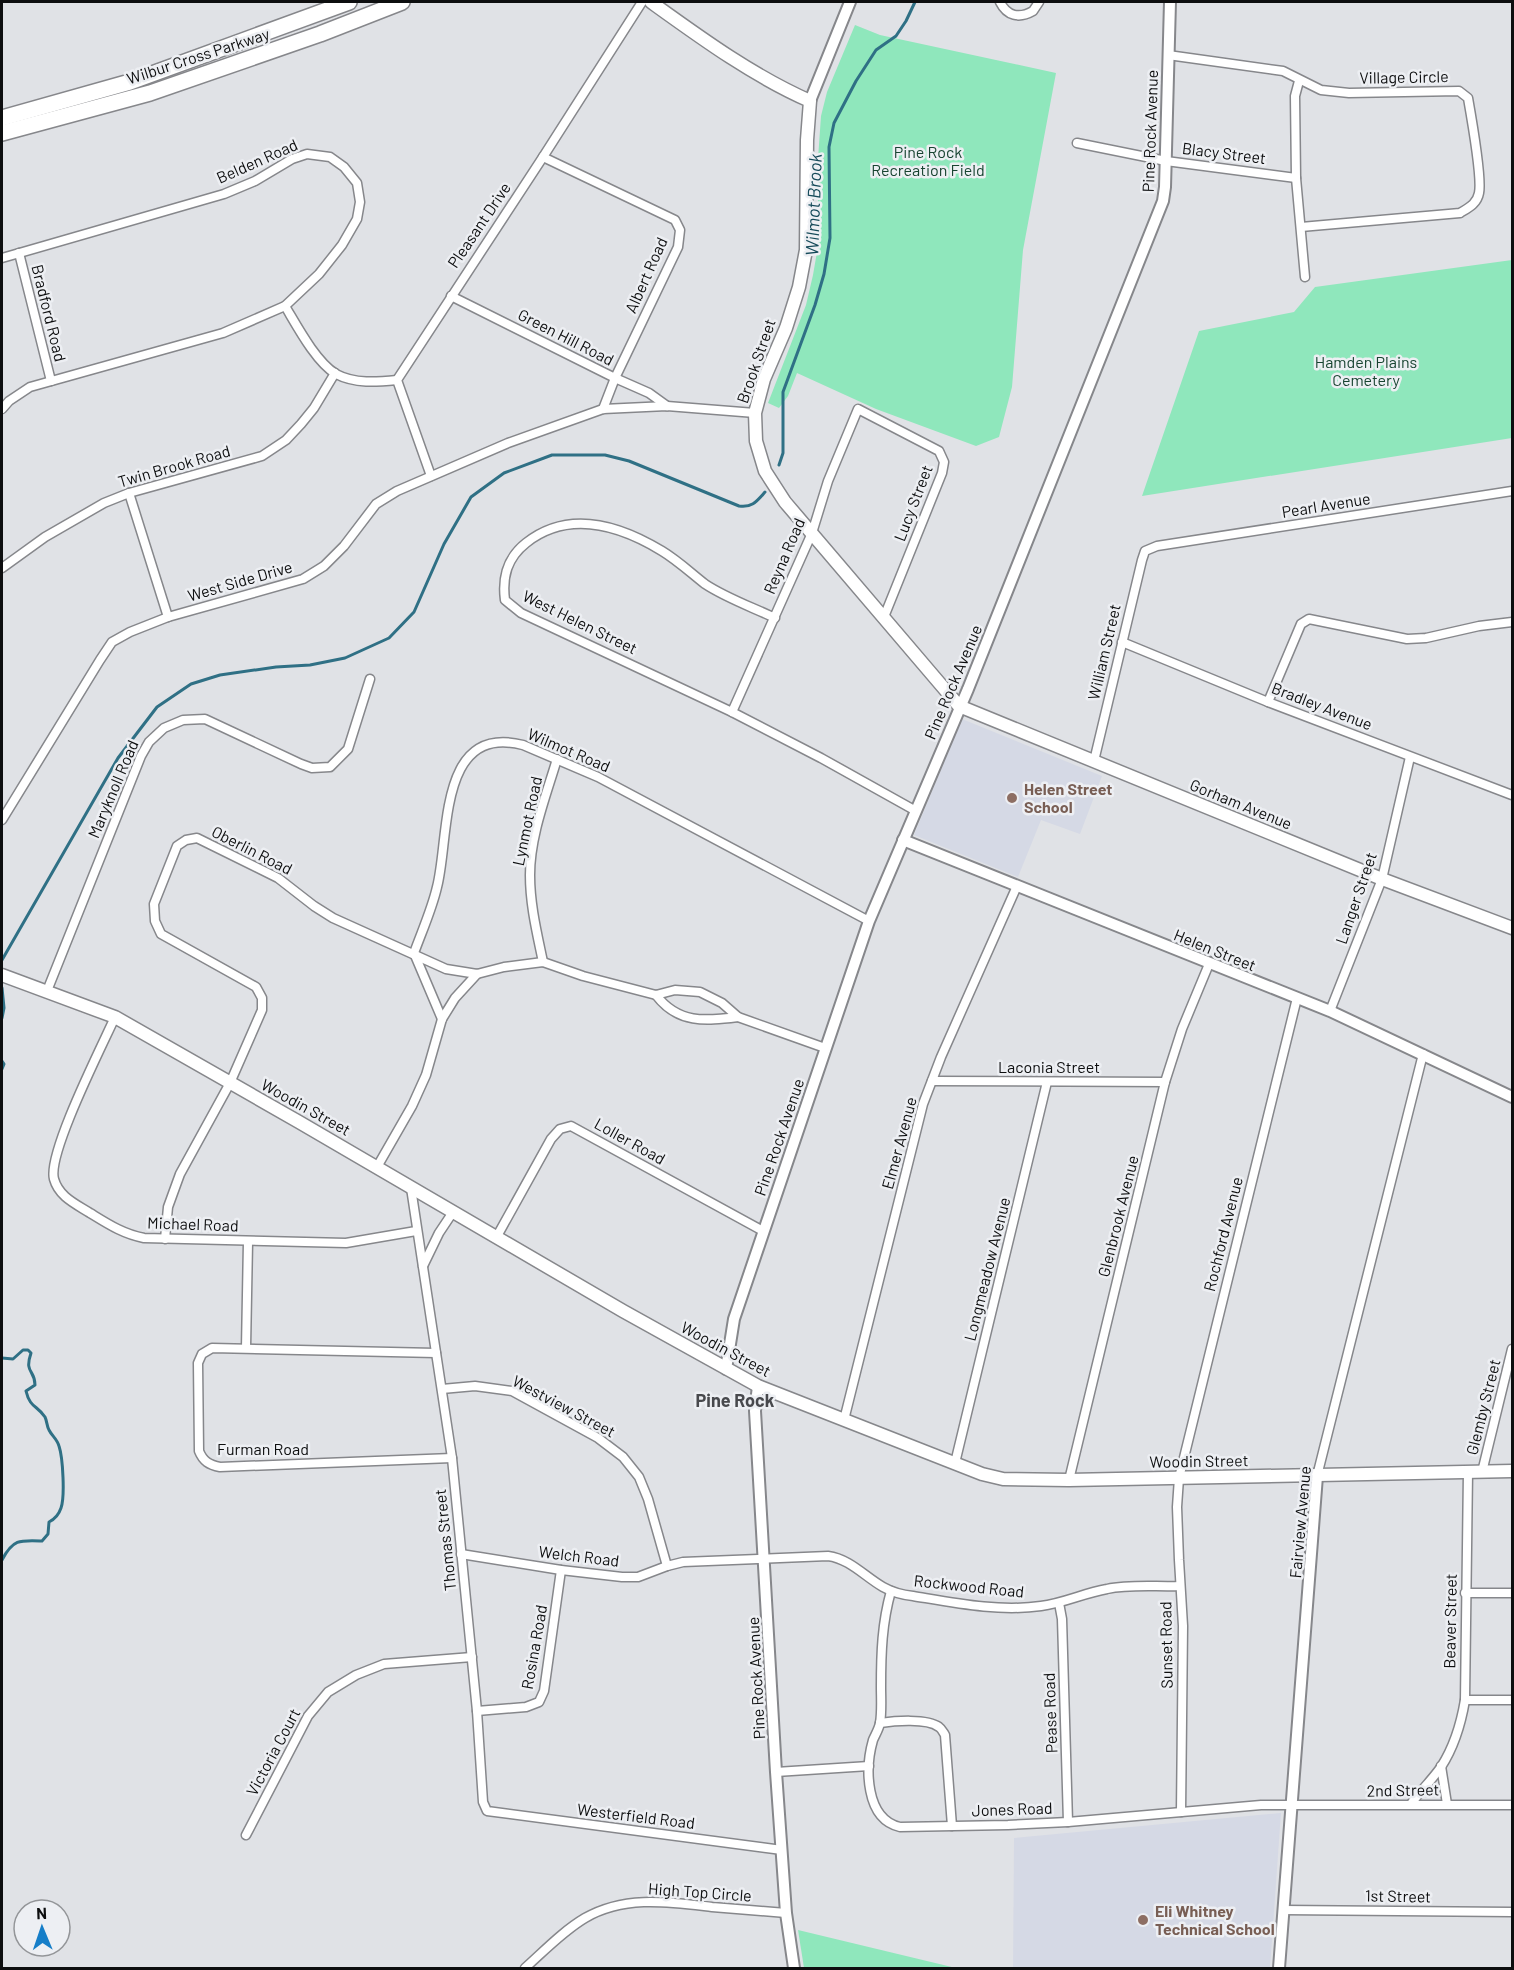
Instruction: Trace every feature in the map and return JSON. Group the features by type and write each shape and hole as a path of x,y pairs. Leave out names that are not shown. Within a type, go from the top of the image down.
{"highway":[{"name":"Wilbur Cross Parkway","path":"2,118 130,82 349,2"},
{"name":"Wilbur Cross Parkway","path":"2,133 150,93 320,34 402,2"}],"main road":[{"path":"651,2 705,41 785,90 810,101"},
{"name":"Brook Street","path":"810,101 804,260 799,287 786,328 764,380 755,413 756,441 765,471 785,502 959,706"},
{"name":"Gorham Avenue","path":"959,706 1382,879 1512,928"},
{"name":"Woodin Street","path":"2,975 115,1017 496,1238 758,1386 982,1474 1003,1479 1069,1480 1512,1471"}],"street":[{"name":"Pleasant Drive","path":"397,380 642,2"},
{"name":"Brook Street","path":"810,101 850,2"},
{"path":"1000,2 1010,14 1018,16 1033,11 1039,2"},
{"name":"Pine Rock Avenue","path":"726,1369 734,1319 869,921 1045,498 1163,201 1170,2"},
{"name":"Village Circle","path":"1168,55 1282,71 1321,90 1349,93 1459,91 1468,98 1479,194 1472,206 1460,213 1301,227"},
{"path":"1299,81 1295,96 1296,178 1305,277"},
{"name":"Blacy Street","path":"1077,143 1166,161 1296,178"},
{"name":"Belden Road","path":"2,258 224,194 255,181 292,159 307,153 330,157 344,167 357,183 360,202 357,219 342,245 319,274 285,306 223,333 30,387 9,401 2,409"},
{"name":"Albert Road","path":"543,157 675,220 680,230 678,247 615,378 603,409"},
{"name":"Bradford Road","path":"18,253 51,381"},
{"name":"Green Hill Road","path":"451,296 615,378 650,393 668,406"},
{"path":"285,306 319,358 335,373 352,380 376,382 397,380 431,476"},
{"name":"Twin Brook Road","path":"2,566 85,512 129,493 262,456 286,440 301,424 314,408 335,373"},
{"name":"West Side Drive","path":"2,820 112,642 130,632 168,617 303,579 324,567 344,546 376,504 397,491 508,443 603,409 668,406 755,413"},
{"name":"Reyna Road","path":"732,712 812,533 828,481 858,409"},
{"name":"Lucy Street","path":"858,409 939,451 945,462 884,618"},
{"name":"Pearl Avenue","path":"1145,551 1157,546 1512,491"},
{"path":"129,493 168,617"},
{"name":"West Helen Street","path":"775,618 707,585 655,547 631,534 604,525 573,524 540,532 520,549 507,566 503,585 505,600 521,613 732,712 821,758 916,812"},
{"name":"William Street","path":"1094,761 1145,551"},
{"path":"1268,702 1301,624 1309,619 1407,639 1426,638 1479,626 1512,622"},
{"name":"Bradley Avenue","path":"1122,642 1268,702 1512,795"},
{"name":"Maryknoll Road","path":"47,991 141,756 149,742 164,728 183,720 205,719 301,764 312,768 330,767 348,749 369,679"},
{"name":"Wilmot Road","path":"414,953 438,887 446,814 454,784 463,764 478,749 495,742 523,745 598,777 869,921"},
{"name":"Langer Street","path":"1330,1011 1382,879 1410,757"},
{"name":"Lynmot Road","path":"543,962 532,910 530,874 542,808 557,759"},
{"name":"Oberlin Road","path":"165,1239 168,1207 173,1190 230,1083 262,1011 262,998 256,987 161,934 155,921 154,904 177,846 186,840 197,838 278,878 333,918 446,969 477,974 504,967 543,962 584,976 656,995 675,990 700,992 722,1003 738,1017 825,1048"},
{"name":"Helen Street","path":"903,840 1330,1011 1512,1097"},
{"name":"Elmer Avenue","path":"844,1420 923,1104 946,1046 1017,886"},
{"path":"414,953 442,1019"},
{"name":"Glenbrook Avenue","path":"1069,1480 1165,1082 1182,1029 1209,964"},
{"path":"377,1167 412,1106 426,1076 442,1019 455,998 477,974"},
{"name":"Oberlin Road","path":"656,995 666,1008 688,1018 709,1021 738,1017"},
{"name":"Rochford Avenue","path":"1179,1478 1297,998"},
{"name":"Michael Road","path":"115,1017 76,1103 53,1163 54,1180 64,1197 131,1236 248,1242 346,1243 416,1231"},
{"name":"Fairview Avenue","path":"1279,1968 1317,1476 1423,1054"},
{"name":"Laconia Street","path":"932,1081 1165,1082"},
{"name":"Longmeadow Avenue","path":"955,1464 1047,1083"},
{"name":"Loller Road","path":"496,1238 551,1139 560,1129 571,1126 763,1231"},
{"name":"Thomas Street","path":"411,1188 452,1458 477,1711 483,1802 487,1811"},
{"path":"423,1266 439,1233 453,1212"},
{"path":"246,1348 248,1242"},
{"name":"Furman Road","path":"436,1353 212,1348 202,1354 198,1363 199,1451 202,1458 212,1466 452,1458"},
{"name":"Glemby Street","path":"1482,1472 1512,1349"},
{"name":"Westview Street","path":"442,1389 475,1386 512,1391 598,1438 623,1457 639,1477 648,1499 667,1566"},
{"name":"Pine Rock Avenue","path":"758,1386 755,1400 776,1772 786,1913 794,1968"},
{"name":"Beaver Street","path":"1411,1804 1441,1766 1456,1738 1462,1719 1465,1700 1468,1472"},
{"name":"Sunset Road","path":"1179,1478 1177,1507 1183,1626 1181,1812"},
{"name":"Welch Road","path":"461,1554 622,1577 638,1576 683,1562 764,1558"},
{"name":"Rockwood Road","path":"764,1558 838,1557 891,1591 910,1596 1015,1608 1059,1603 1110,1588 1180,1586"},
{"name":"Rosina Road","path":"477,1711 526,1707 539,1702 544,1691 561,1570"},
{"path":"776,1772 869,1766 873,1741 880,1724 882,1636 891,1591"},
{"path":"1465,1593 1512,1593"},
{"name":"Pease Road","path":"1059,1603 1062,1619 1068,1822"},
{"name":"Victoria Court","path":"246,1835 308,1716 328,1692 356,1674 384,1664 472,1657"},
{"path":"1465,1700 1512,1700"},
{"path":"880,1724 897,1721 926,1723 939,1727 945,1735 952,1826"},
{"name":"Jones Road","path":"869,1766 870,1790 874,1804 883,1819 889,1824 900,1827 1068,1822 1293,1804"},
{"path":"1441,1766 1447,1804"},
{"name":"2nd Street","path":"1293,1804 1512,1805"},
{"name":"Westerfield Road","path":"487,1811 782,1850"},
{"name":"High Top Circle","path":"525,1968 558,1938 585,1918 631,1903 656,1901 786,1913"},
{"name":"1st Street","path":"1283,1910 1512,1912"}],"shaded area":[{"name":"Helen Street School","path":"962,719 1102,776 1080,834 1041,820 1018,877 914,835"},
{"name":"Eli Whitney Technical School","path":"1281,1813 1270,1968 1013,1968 1014,1838"}],"green space":[{"name":"Pine Rock Recreation Field","path":"855,25 880,35 1056,73 1023,250 1012,387 999,437 976,446 876,409 797,373 788,396 779,408 768,403 806,305 813,275 818,246 818,159 821,116 827,92"},
{"name":"Hamden Plains Cemetery","path":"1512,260 1512,438 1142,496 1199,331 1294,312 1315,287"},
{"path":"798,1930 956,1968 804,1968"}],"waterway":[{"name":"Wilmot Brook","path":"779,465 783,453 783,392 815,305 824,274 830,238 829,147 834,123 856,81 876,50 896,36 915,2"},
{"path":"2,960 118,758 157,707 191,684 220,675 310,665 345,658 389,638 414,612 444,544 471,497 504,473 552,455 605,455 629,461 739,506 751,505 765,492"},
{"name":"Wilmot Brook","path":"2,988 4,1008 2,1018"},
{"name":"Wilmot Brook","path":"2,1061 4,1064 2,1069"},
{"name":"Wilmot Brook","path":"2,1358 13,1359 23,1350 31,1353 29,1368 35,1385 26,1391 32,1404 45,1417 48,1429 58,1444 62,1459 63,1487 61,1508 49,1522 48,1534 42,1541 23,1541 14,1544 2,1560"}],"place":[{"name":"Helen Street School","path":"1012,798"},
{"name":"Eli Whitney Technical School","path":"1143,1920"}],"district":[{"name":"Pine Rock","path":"735,1401"}]}
